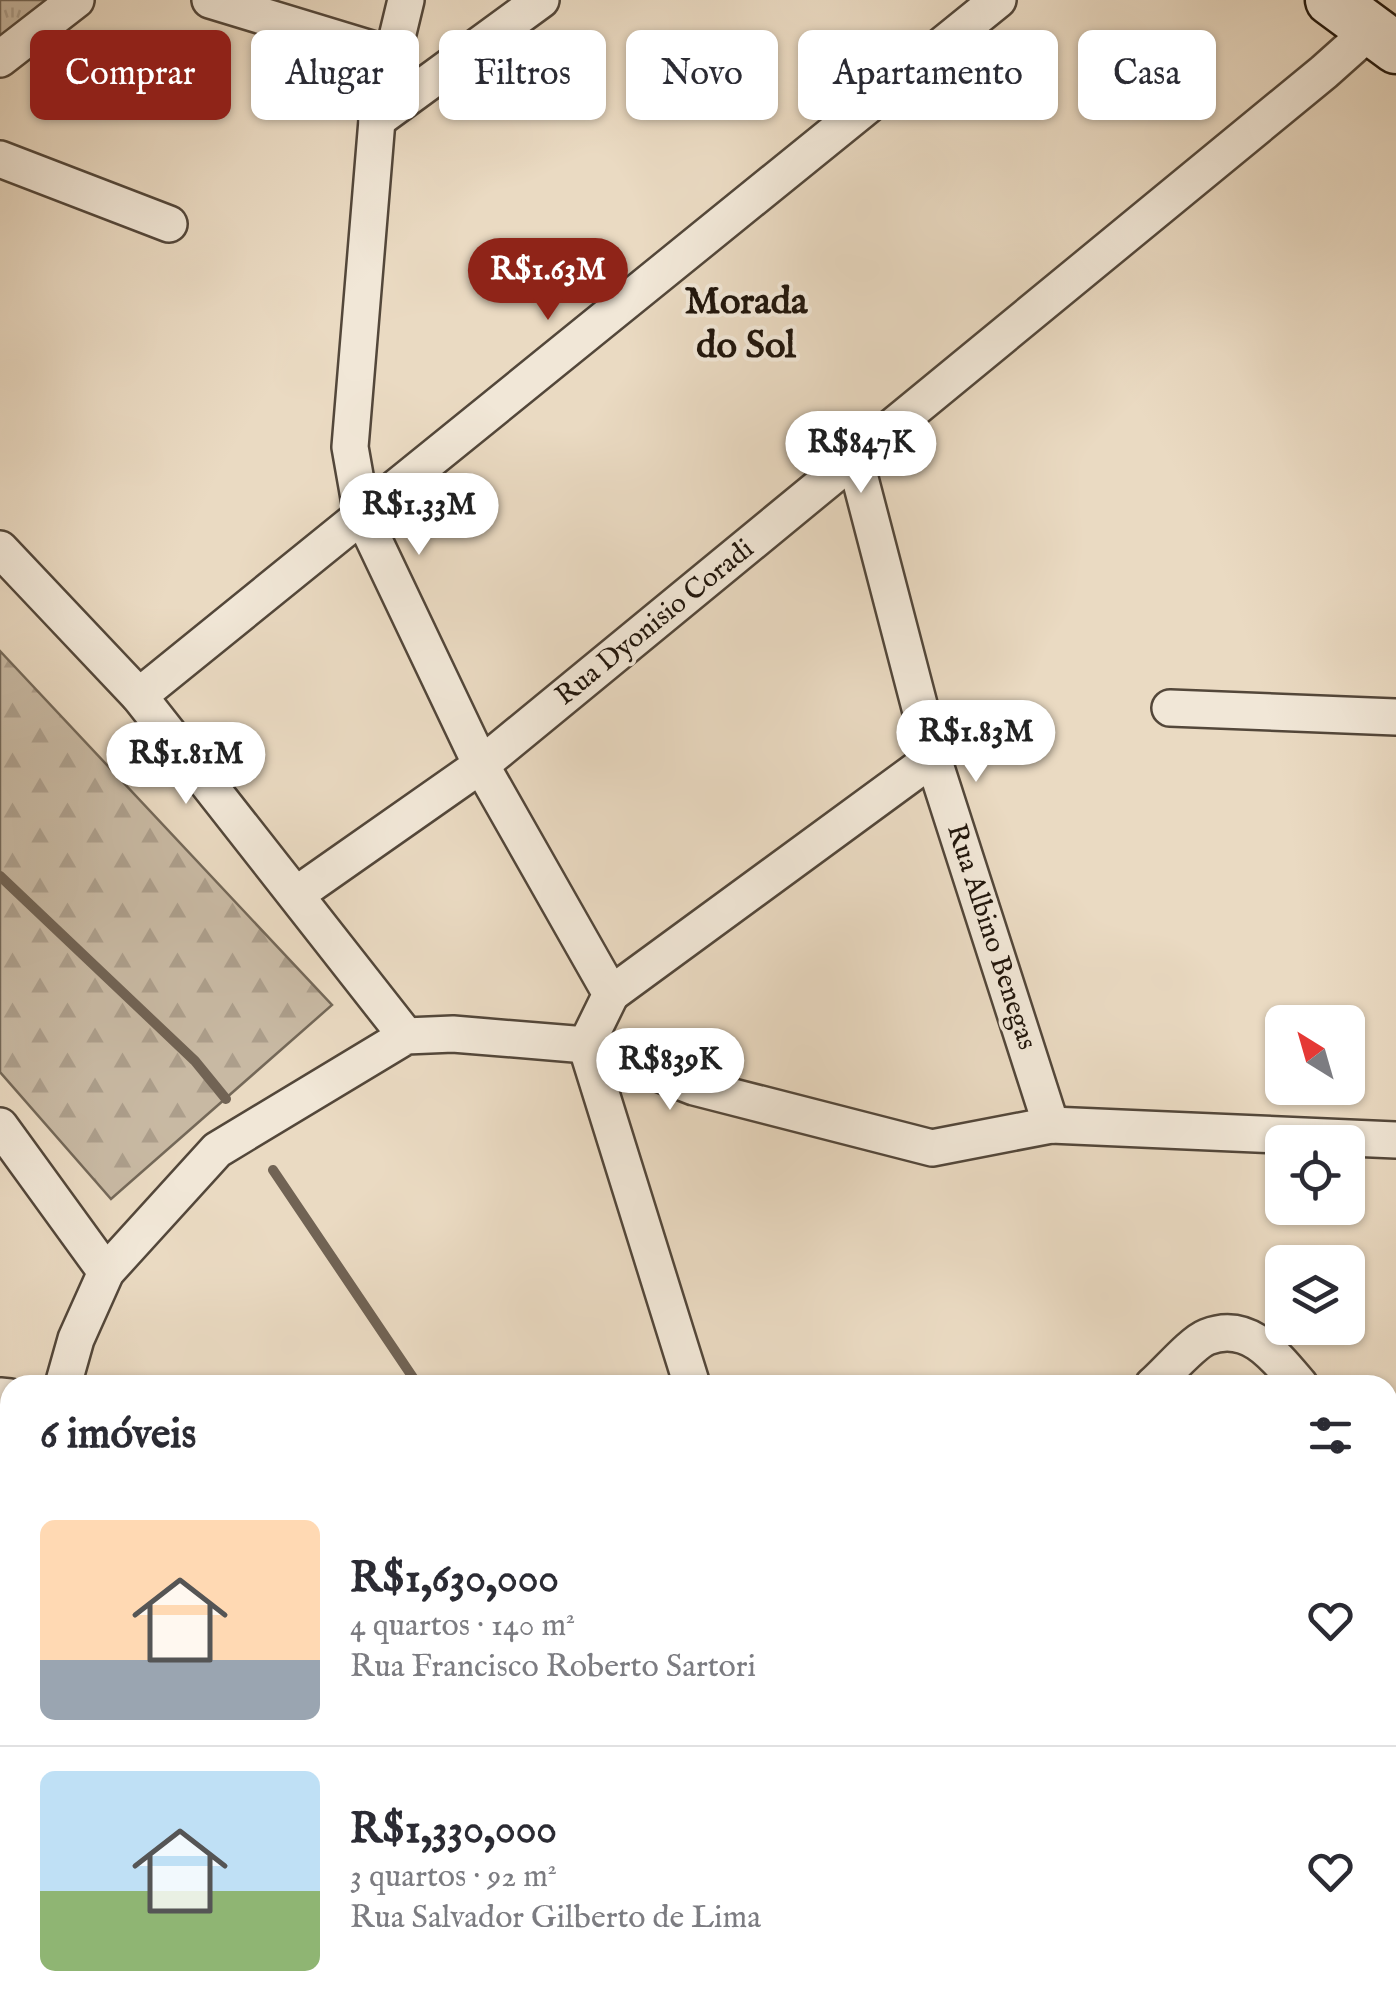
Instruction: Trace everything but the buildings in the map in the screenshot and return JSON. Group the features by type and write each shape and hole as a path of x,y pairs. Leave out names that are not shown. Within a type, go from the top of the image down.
{"main road":[{"path":"1331,0 1383,39"}],"street":[{"path":"0,60 76,0"},
{"path":"210,0 309,30"},
{"path":"400,30 406,0"},
{"path":"419,90 541,0"},
{"path":"139,696 998,0"},
{"name":"Rua Dyonisio Coradi","path":"297,894 481,765 1324,72 1383,39"},
{"path":"378,120 350,447 362,515 481,765 611,994"},
{"path":"0,159 169,224"},
{"name":"Rua Albino Benegas","path":"855,459 933,758 1052,1125"},
{"path":"0,548 139,696 406,1036"},
{"path":"1170,708 1396,717"},
{"path":"689,1375 586,1045 611,994 933,758"},
{"path":"66,1375 76,1339 106,1272 217,1150 406,1036 453,1034 586,1045 694,1087 932,1148 1052,1125 1396,1140"},
{"path":"0,1126 106,1272"},
{"path":"1164,1375 1206,1337 1230,1333 1266,1346 1291,1375"}],"green space":[{"path":"0,0 76,0 37,30 30,30 30,35 0,58"},
{"path":"0,651 332,1005 111,1199 0,1072"}],"waterway":[{"path":"0,876 195,1061 226,1099"},
{"path":"273,1170 411,1375"}],"district":[{"name":"Morada do Sol","path":"746,325"}]}
